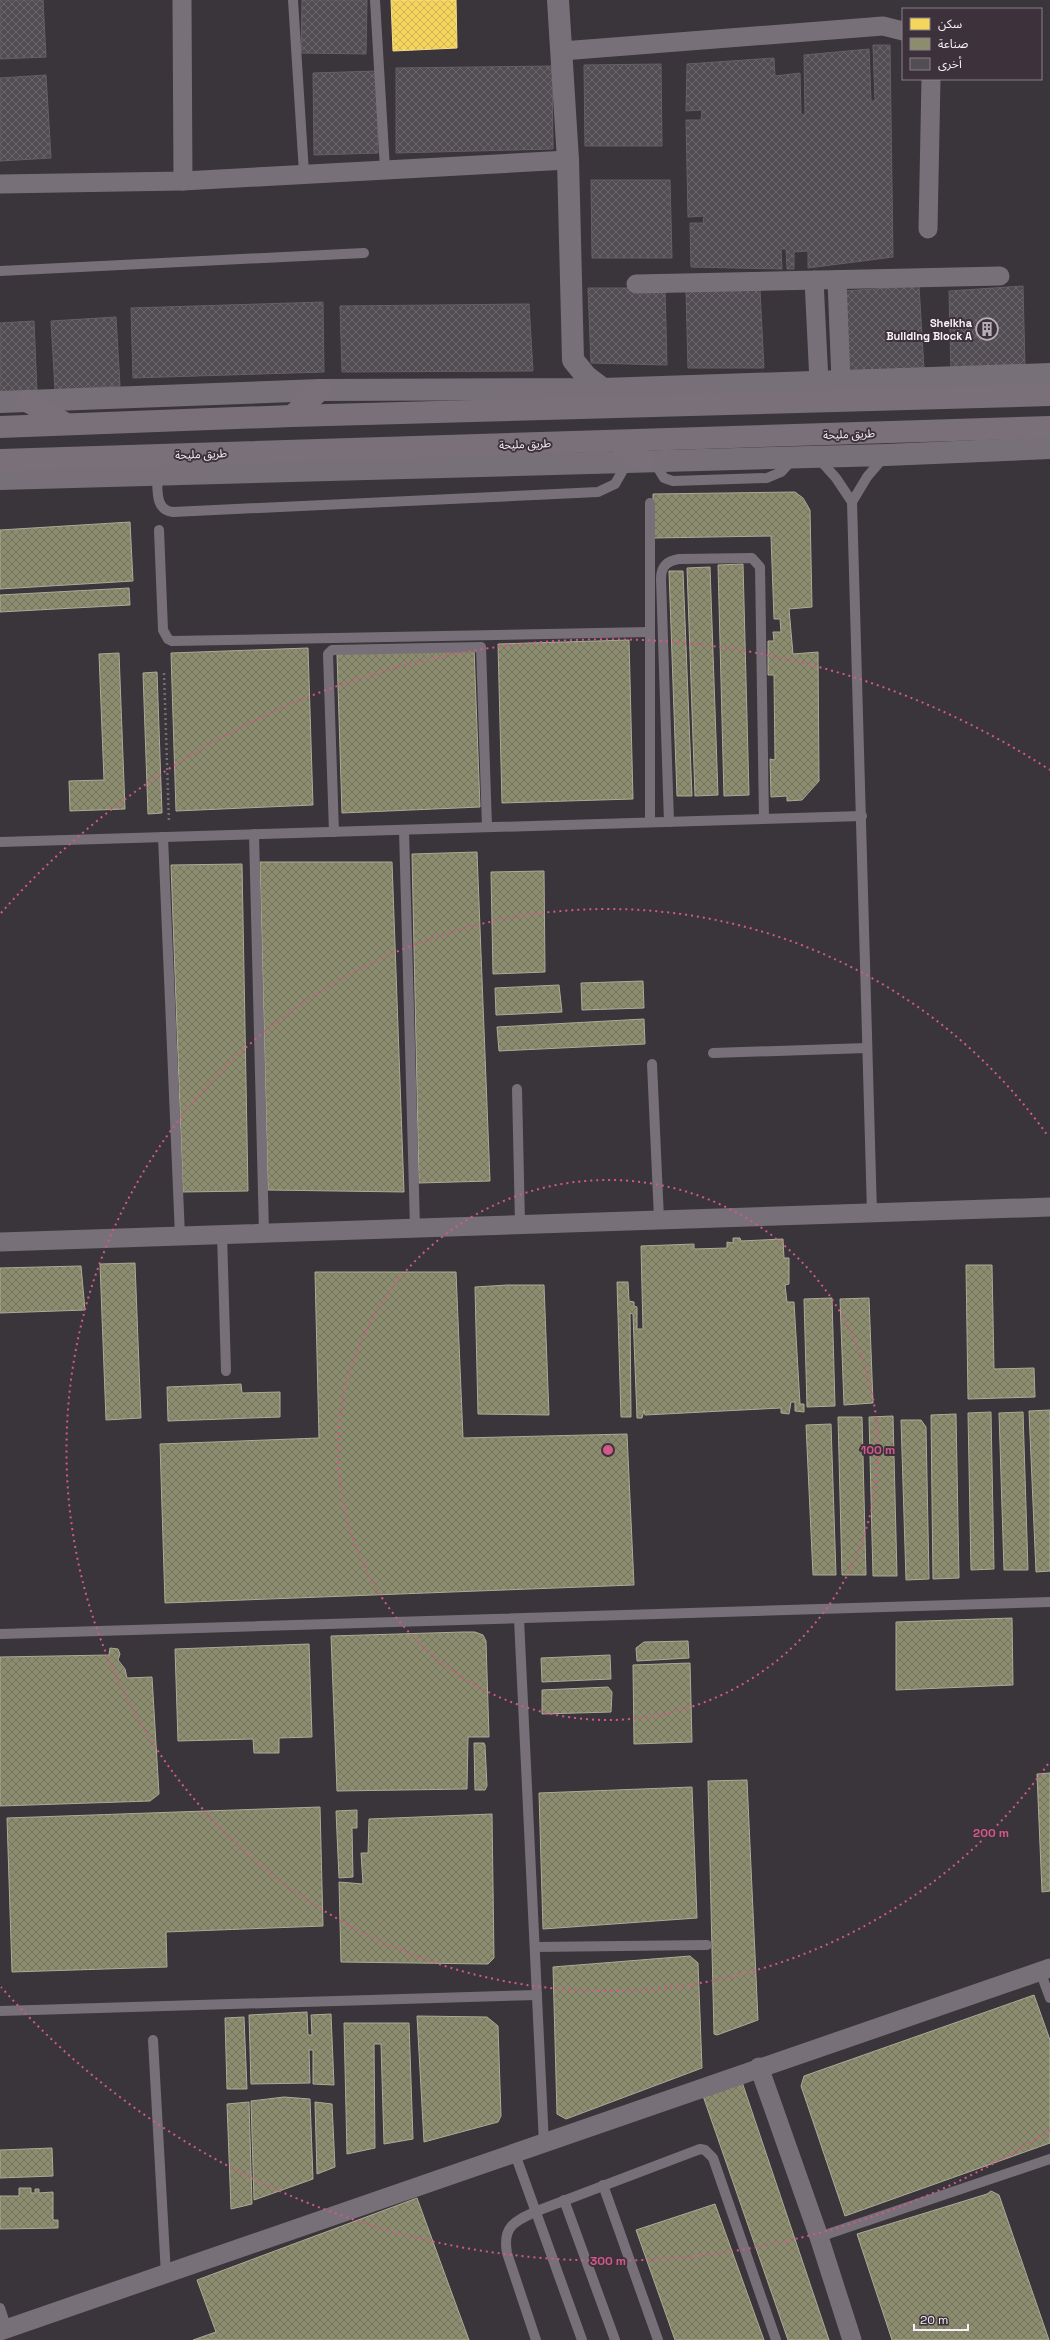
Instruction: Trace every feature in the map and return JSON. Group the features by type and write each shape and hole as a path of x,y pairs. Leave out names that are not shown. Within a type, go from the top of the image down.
{"main road":[{"path":"292,416 320,390"},
{"path":"0,427 292,416 1050,395"},
{"path":"27,401 66,424"},
{"name":"طريق مليحة","path":"0,460 618,442 1050,427"},
{"path":"618,442 641,460"}],"street":[{"path":"182,0 183,181"},
{"path":"558,0 568,160 573,360 586,376 603,389"},
{"path":"562,51 883,26 902,31"},
{"path":"928,229 931,80"},
{"path":"0,184 183,181 304,173 568,160"},
{"path":"636,284 1000,276"},
{"path":"814,280 819,382"},
{"path":"837,280 841,381"},
{"path":"544,388 560,375 573,360"},
{"path":"0,402 320,390 544,388 603,389 1050,374"},
{"path":"0,478 641,460 886,455 1050,448"},
{"path":"0,1242 1050,1207"},
{"path":"3,2330 166,2275 1045,1969"},
{"path":"759,2068 820,2237 852,2340"}],"lane":[{"path":"293,0 304,173"},
{"path":"375,0 385,169"},
{"path":"0,271 364,253"},
{"path":"852,502 867,477 886,455"},
{"path":"806,456 836,478 852,502 872,1213"},
{"path":"157,474 160,505 163,509 174,512 598,492 615,484 641,460"},
{"path":"650,503 650,822"},
{"path":"159,530 163,630 165,636 172,641 650,632"},
{"path":"669,822 661,579 665,565 671,561 679,559 752,558 760,567 764,819"},
{"path":"334,832 328,654 332,650 482,647 487,827"},
{"path":"0,842 862,816"},
{"path":"404,830 415,1227"},
{"path":"254,834 264,1232"},
{"path":"166,837 180,1236"},
{"path":"713,1053 867,1048"},
{"path":"652,1064 659,1219"},
{"path":"517,1089 520,1224"},
{"path":"222,1234 226,1371"},
{"path":"0,1634 1050,1602"},
{"path":"520,1619 544,2144"},
{"path":"535,1947 707,1945"},
{"path":"1045,1969 1050,1998"},
{"path":"0,2011 537,1995"},
{"path":"153,2040 166,2275"},
{"path":"536,2340 505,2243 511,2226 518,2219 537,2211 694,2150 706,2150 710,2153 776,2340"},
{"path":"515,2154 537,2211 582,2340"},
{"path":"820,2237 1050,2159"},
{"path":"602,2185 658,2340"},
{"path":"564,2200 615,2340"},
{"path":"0,2308 3,2330"}],"path":[{"path":"164,673 166,837"}],"building: سكن":[{"path":"391,0 456,0 457,48 393,51"}],"building: صناعة":[{"path":"795,492 803,498 810,510 812,607 789,609 793,654 818,652 819,781 802,800 787,801 787,796 771,797 770,759 775,760 774,675 768,675 768,641 774,641 773,632 781,632 780,619 774,619 771,536 653,538 653,494"},
{"path":"130,522 133,581 0,589 0,530"},
{"path":"743,564 749,795 724,796 718,565"},
{"path":"710,567 718,795 695,796 687,568"},
{"path":"669,571 683,571 692,796 677,796"},
{"path":"129,588 130,605 0,612 0,595"},
{"path":"629,640 633,799 502,803 498,644"},
{"path":"308,648 313,805 176,811 171,653"},
{"path":"474,648 480,807 342,813 337,654"},
{"path":"119,653 125,809 70,811 69,781 104,780 99,654"},
{"path":"157,672 162,813 148,814 143,673"},
{"path":"477,852 490,1181 419,1183 412,854"},
{"path":"260,862 392,862 404,1192 268,1190"},
{"path":"242,864 248,1191 183,1192 171,865"},
{"path":"544,871 545,972 493,974 491,872"},
{"path":"643,981 644,1008 582,1010 581,983"},
{"path":"559,985 562,1012 496,1015 495,988"},
{"path":"644,1019 645,1044 499,1051 497,1027"},
{"path":"733,1238 740,1238 741,1241 783,1239 784,1258 789,1258 789,1284 785,1285 787,1302 794,1302 800,1404 804,1404 804,1412 795,1411 795,1402 791,1402 789,1414 781,1413 781,1408 645,1415 644,1410 642,1418 637,1418 633,1314 630,1313 631,1417 621,1417 617,1282 628,1282 629,1301 634,1302 634,1306 637,1307 637,1329 643,1329 641,1246 694,1244 694,1249 727,1248 727,1242 733,1243"},
{"path":"135,1263 141,1418 106,1420 100,1264"},
{"path":"966,1265 992,1265 994,1369 1034,1368 1035,1397 968,1399"},
{"path":"81,1266 85,1310 0,1313 0,1268"},
{"path":"315,1272 456,1272 463,1438 627,1434 634,1585 165,1603 160,1444 319,1438"},
{"path":"544,1285 549,1415 478,1414 475,1287"},
{"path":"832,1298 835,1406 807,1407 804,1299"},
{"path":"869,1298 873,1403 844,1405 840,1299"},
{"path":"241,1384 242,1393 280,1392 280,1417 168,1421 167,1387"},
{"path":"1050,1410 1050,1571 1036,1572 1029,1411"},
{"path":"991,1412 994,1569 971,1570 968,1413"},
{"path":"1023,1412 1028,1570 1004,1570 999,1413"},
{"path":"956,1414 959,1578 933,1579 931,1415"},
{"path":"893,1416 897,1576 873,1576 869,1417"},
{"path":"838,1417 862,1417 866,1575 842,1575"},
{"path":"901,1420 921,1420 926,1427 929,1579 906,1580"},
{"path":"831,1424 836,1575 813,1575 806,1425"},
{"path":"1012,1618 1013,1685 896,1690 896,1622"},
{"path":"475,1632 483,1635 486,1641 489,1737 468,1737 467,1789 337,1791 331,1636"},
{"path":"688,1641 689,1658 637,1661 636,1648 644,1642"},
{"path":"309,1644 312,1737 279,1738 279,1753 254,1753 253,1739 178,1741 175,1649"},
{"path":"110,1648 118,1649 120,1654 118,1660 125,1669 127,1678 152,1677 159,1794 150,1801 0,1806 0,1657 109,1655"},
{"path":"610,1655 611,1679 542,1682 541,1658"},
{"path":"690,1663 692,1742 634,1744 633,1665"},
{"path":"608,1687 612,1692 611,1712 542,1714 542,1690"},
{"path":"474,1743 484,1743 485,1745 487,1786 485,1790 475,1790"},
{"path":"1050,1773 1050,1891 1042,1892 1037,1774"},
{"path":"747,1780 758,2020 717,2035 714,2034 708,1781"},
{"path":"692,1787 697,1918 543,1929 539,1793"},
{"path":"320,1807 323,1926 166,1932 167,1967 12,1972 7,1818"},
{"path":"357,1810 357,1828 352,1828 353,1877 339,1878 336,1811"},
{"path":"492,1814 494,1958 488,1964 341,1962 339,1882 363,1884 361,1853 368,1853 369,1819"},
{"path":"690,1956 698,1963 702,2068 566,2119 557,2114 553,1967"},
{"path":"1034,1995 1050,2040 1050,2143 845,2216 801,2086 804,2076"},
{"path":"307,2012 308,2035 312,2035 311,2015 331,2014 334,2085 313,2084 313,2050 309,2050 310,2083 251,2084 249,2015"},
{"path":"417,2016 487,2017 498,2026 501,2116 498,2122 424,2142"},
{"path":"244,2017 247,2089 227,2089 225,2018"},
{"path":"344,2023 409,2023 413,2139 384,2144 381,2044 374,2044 375,2148 347,2154"},
{"path":"741,2079 829,2340 788,2340 702,2093"},
{"path":"284,2097 310,2099 313,2179 254,2200 251,2101"},
{"path":"249,2102 252,2204 231,2209 227,2104"},
{"path":"315,2102 332,2104 335,2167 317,2174"},
{"path":"52,2148 53,2176 0,2178 0,2150"},
{"path":"19,2188 31,2188 31,2193 35,2193 35,2189 39,2189 39,2193 53,2192 53,2220 58,2220 58,2228 0,2229 0,2196 19,2196"},
{"path":"991,2191 999,2195 1049,2340 892,2340 857,2234 987,2194"},
{"path":"417,2198 469,2340 193,2340 216,2332 197,2280"},
{"path":"715,2204 764,2340 675,2340 636,2230"}],"building: أخرى":[{"path":"0,0 43,0 46,57 0,59"},
{"path":"302,0 367,0 366,54 301,53"},
{"path":"873,45 890,45 893,257 808,268 808,251 794,252 794,269 787,269 786,249 781,249 782,269 691,267 690,223 703,223 704,216 688,217 686,120 701,120 702,110 686,111 687,64 774,58 775,76 800,73 801,114 805,115 804,55 869,49 871,101 875,101"},
{"path":"661,64 662,146 585,146 584,65"},
{"path":"552,66 553,149 396,153 396,68"},
{"path":"377,71 378,153 314,155 313,73"},
{"path":"46,75 51,158 0,161 0,78"},
{"path":"591,180 670,180 672,258 592,258"},
{"path":"919,286 924,368 849,373 843,291"},
{"name":"Sheikha Building Block A","path":"1023,286 1025,367 951,373 949,291"},
{"path":"588,288 665,288 667,365 591,363"},
{"path":"760,290 764,368 688,368 686,291"},
{"path":"323,302 324,372 133,378 131,308"},
{"path":"529,304 533,371 342,372 340,306"},
{"path":"116,317 120,386 55,390 51,321"},
{"path":"34,321 37,392 0,394 0,323"}],"place":[{"name":"Sheikha Building Block A","path":"987,329"}]}
